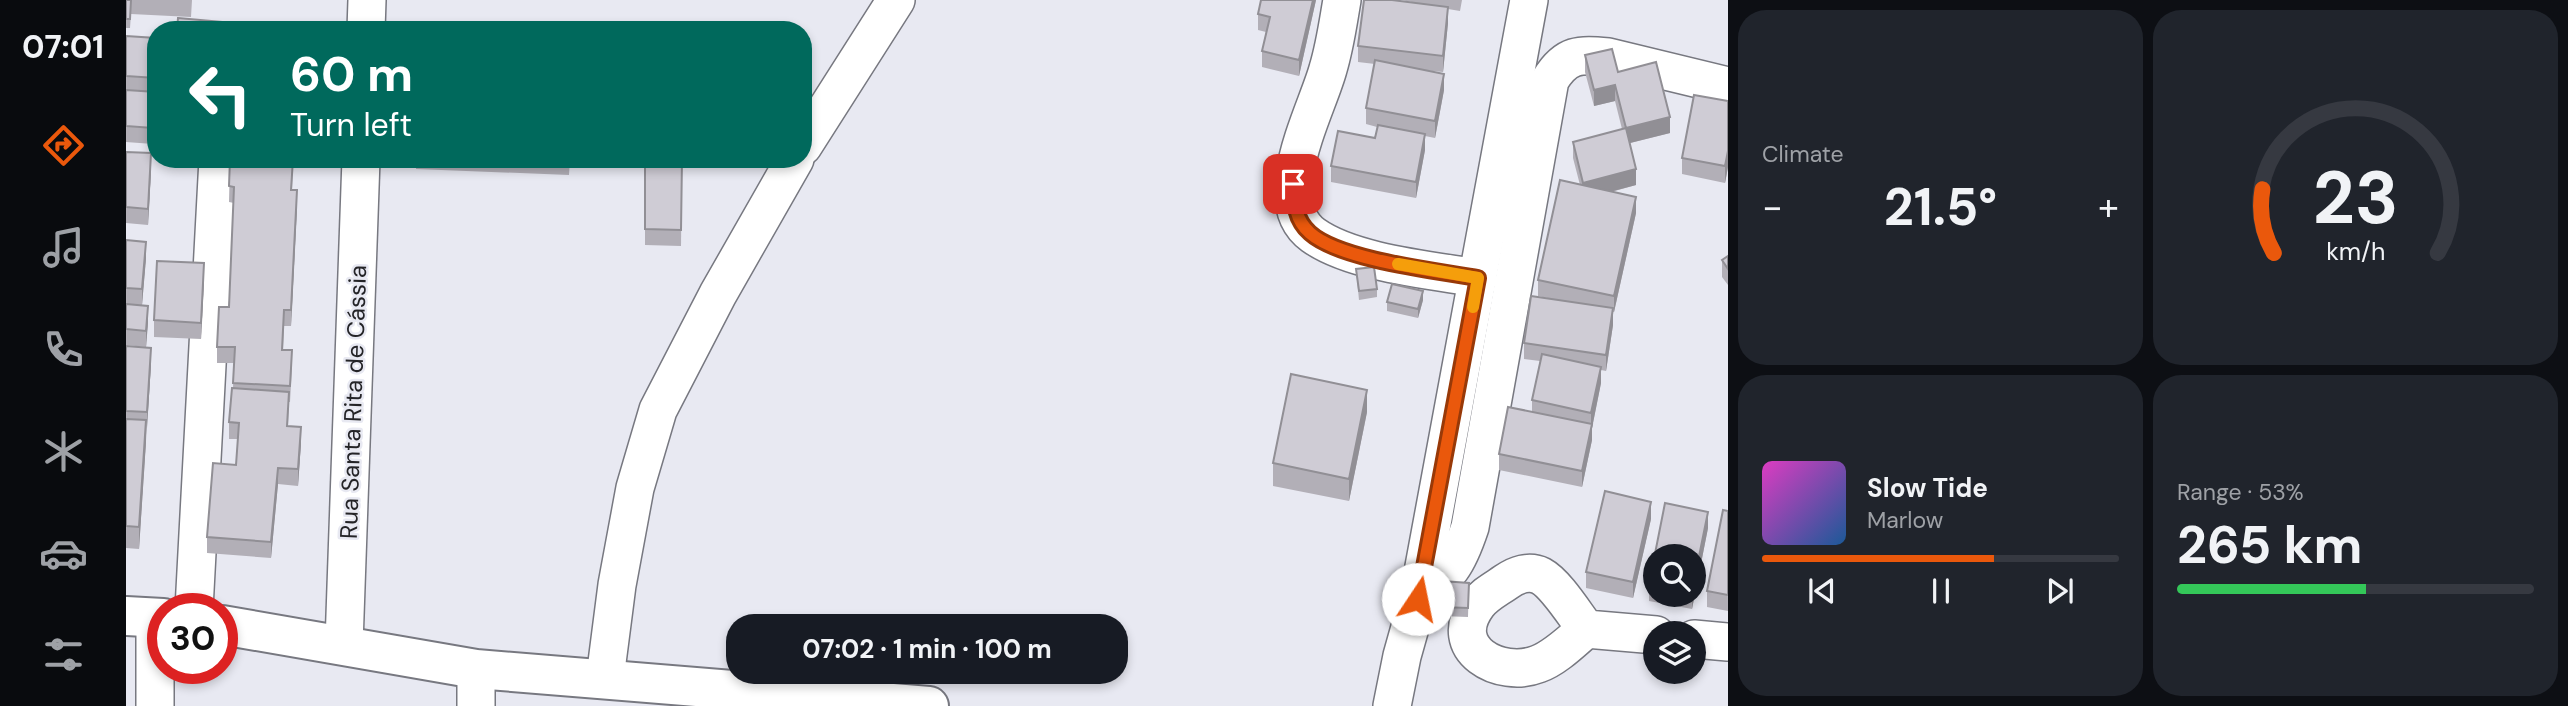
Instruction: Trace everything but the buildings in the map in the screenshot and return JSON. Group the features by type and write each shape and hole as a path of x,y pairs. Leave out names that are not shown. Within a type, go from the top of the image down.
{"street":[{"path":"366,21 367,0"},
{"path":"812,132 896,0"},
{"path":"1342,0 1329,66 1299,152 1293,184 1295,211 1311,233 1339,249 1385,262 1478,278"},
{"path":"1392,706 1418,599 1529,0"},
{"path":"1418,599 1447,576 1460,558 1471,527 1550,80 1559,65 1574,57 1608,57 1728,86"},
{"path":"195,593 218,168"},
{"name":"Rua Santa Rita de Cássia","path":"344,645 361,168"},
{"path":"605,678 617,585 635,488 658,410 718,294 790,168"},
{"path":"238,628 344,645 476,687 605,678 796,700 929,706"},
{"path":"1586,629 1643,634"},
{"path":"1706,640 1728,642"},
{"path":"153,684 155,706"}],"slow traffic":[{"path":"1398,264 1478,278 1473,307"}],"route":[{"path":"1293,184 1295,211 1311,233 1339,249 1385,262 1478,278 1418,599"}]}
